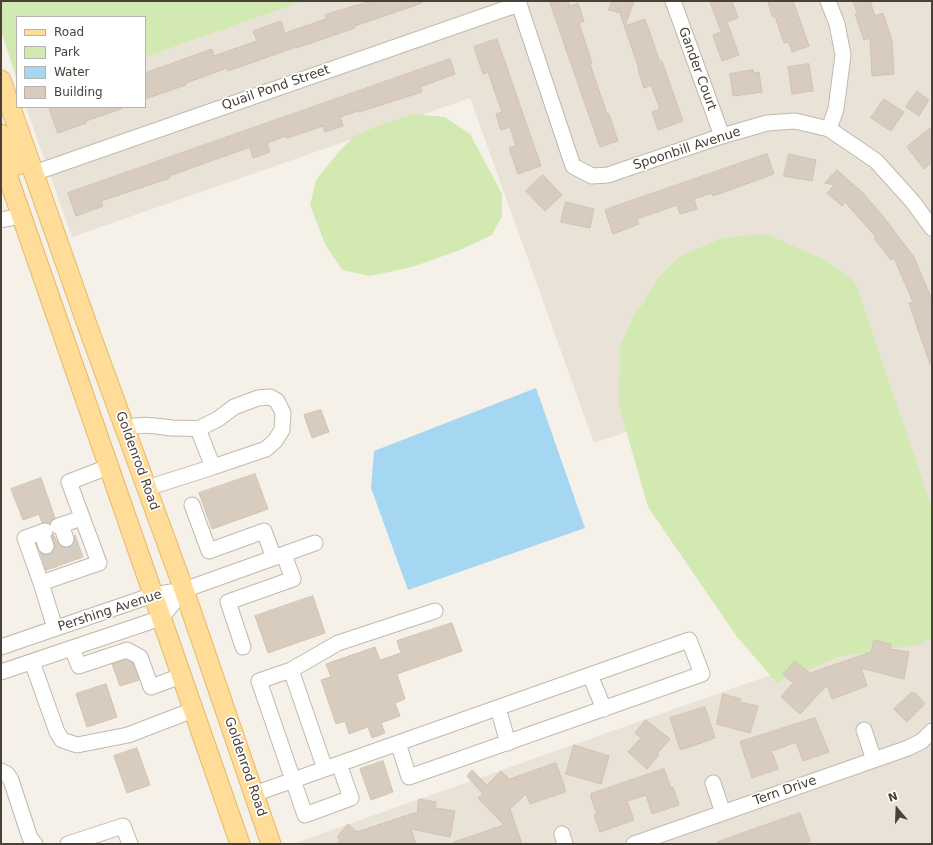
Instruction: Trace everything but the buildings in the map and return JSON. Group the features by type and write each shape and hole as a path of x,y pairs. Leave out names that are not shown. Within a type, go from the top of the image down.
{"main road":[{"name":"Goldenrod Road","path":"1,80 112,394 184,590 271,844"},
{"path":"1,134 9,156 18,165 34,172"},
{"path":"1,157 240,844"},
{"path":"21,216 40,226 90,366 112,394"}],"street":[{"name":"Gander Court","path":"673,1 722,136"},
{"path":"828,1 837,24 843,55 836,109 829,129"},
{"name":"Spoonbill Avenue","path":"519,2 573,166 592,176 608,175 722,136 766,123 795,121 829,129 876,160 913,202 932,228"},
{"name":"Quail Pond Street","path":"34,172 519,2"},
{"path":"1,220 21,216"},
{"path":"125,428 139,425 149,425 198,429 218,419 234,407 258,398 270,397 277,401 283,413 282,430 275,441 266,450 147,488"},
{"path":"198,429 213,467"},
{"path":"41,583 55,572 75,566 99,563 69,482 108,467"},
{"path":"192,505 209,551 264,532 293,579 228,602 243,647"},
{"path":"55,628 25,538 53,533 82,518"},
{"path":"184,590 316,543"},
{"name":"Pershing Avenue","path":"1,647 153,595 184,590"},
{"name":"Pershing Avenue","path":"1,672 161,618 184,590"},
{"path":"291,670 332,767 351,798 305,815 259,681 291,670 338,643 435,611"},
{"path":"254,794 689,640 702,674 409,777 398,744"},
{"path":"72,648 79,666 127,650 140,657 151,687 181,676"},
{"path":"32,662 57,732 62,740 77,745 128,735 193,710"},
{"path":"590,675 604,709"},
{"path":"498,708 508,743"},
{"path":"864,730 874,760"},
{"name":"Tern Drive","path":"634,844 908,748 922,741 932,731"},
{"path":"1,771 7,774 11,780 30,838 35,844"},
{"path":"713,783 723,813"},
{"path":"68,844 123,826 130,844"}],"shaded area":[{"path":"304,1 932,1 932,546 866,351 594,443 470,98 72,237 26,108 146,108 146,57"},
{"path":"932,618 932,844 299,844 298,842"}],"green space":[{"path":"1,1 304,1 146,57 146,16 16,16 16,77 1,31"},
{"path":"413,114 445,117 470,134 502,194 502,216 492,235 460,250 412,267 370,276 342,270 325,244 310,205 316,180 341,149 355,136 380,125"},
{"path":"768,235 827,261 853,280 932,508 932,638 921,644 838,657 777,683 737,637 648,507 619,406 620,347 634,315 643,304 655,282 680,256 723,238"}],"water":[{"path":"536,388 585,528 408,590 371,488 374,451"}],"tunnel":[{"path":"66,539 73,561"},
{"path":"46,546 54,568"}]}
